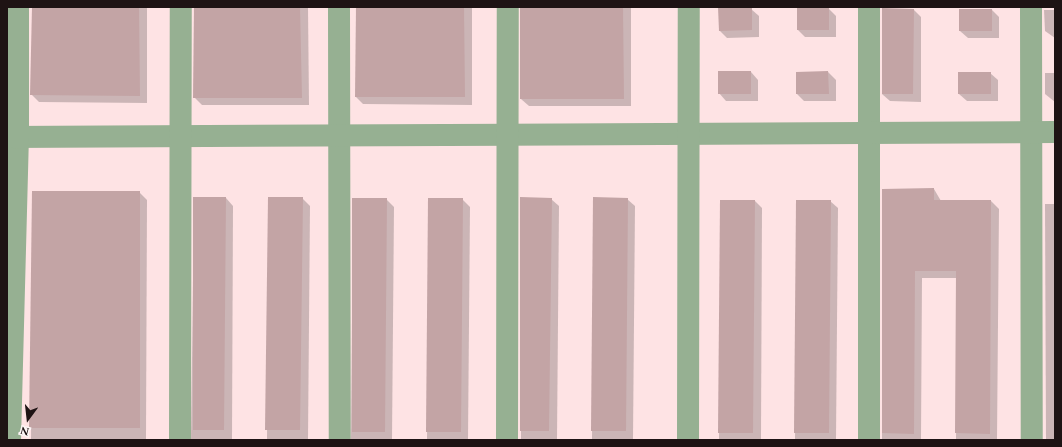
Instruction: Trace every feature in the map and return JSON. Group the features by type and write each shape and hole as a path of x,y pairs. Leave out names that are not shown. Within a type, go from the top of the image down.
{"street":[{"path":"10,440 13,138 18,7"},
{"path":"180,440 181,7"},
{"path":"339,7 337,134 340,440"},
{"path":"507,440 509,135 508,7"},
{"path":"688,440 691,133 689,7"},
{"path":"868,7 869,440"},
{"path":"1031,7 1032,440"},
{"path":"13,138 337,134 509,135 691,133 869,135 1055,132"}],"building":[{"path":"32,7 139,7 140,96 30,95"},
{"path":"194,7 300,7 302,98 193,98"},
{"path":"356,7 464,7 465,97 355,97"},
{"path":"520,7 623,7 624,99 520,99"},
{"path":"718,7 752,8 752,30 719,31"},
{"path":"797,8 829,8 829,30 797,30"},
{"path":"882,8 914,9 913,94 882,94"},
{"path":"959,9 992,9 992,31 959,31"},
{"path":"718,71 751,71 751,94 718,94"},
{"path":"828,71 829,94 796,94 796,72"},
{"path":"958,72 991,72 991,94 958,94"},
{"path":"934,188 934,200 991,200 990,434 955,433 956,271 915,271 914,434 882,433 882,189"},
{"path":"32,191 140,191 140,428 29,428"},
{"path":"193,197 226,197 224,430 193,430"},
{"path":"268,197 303,197 300,430 265,430"},
{"path":"520,197 552,198 549,431 520,431"},
{"path":"593,197 628,198 626,431 591,431"},
{"path":"352,198 387,198 385,432 352,432"},
{"path":"428,198 463,198 461,432 426,432"},
{"path":"720,200 755,200 753,433 718,433"},
{"path":"796,200 831,200 829,433 794,433"}]}
